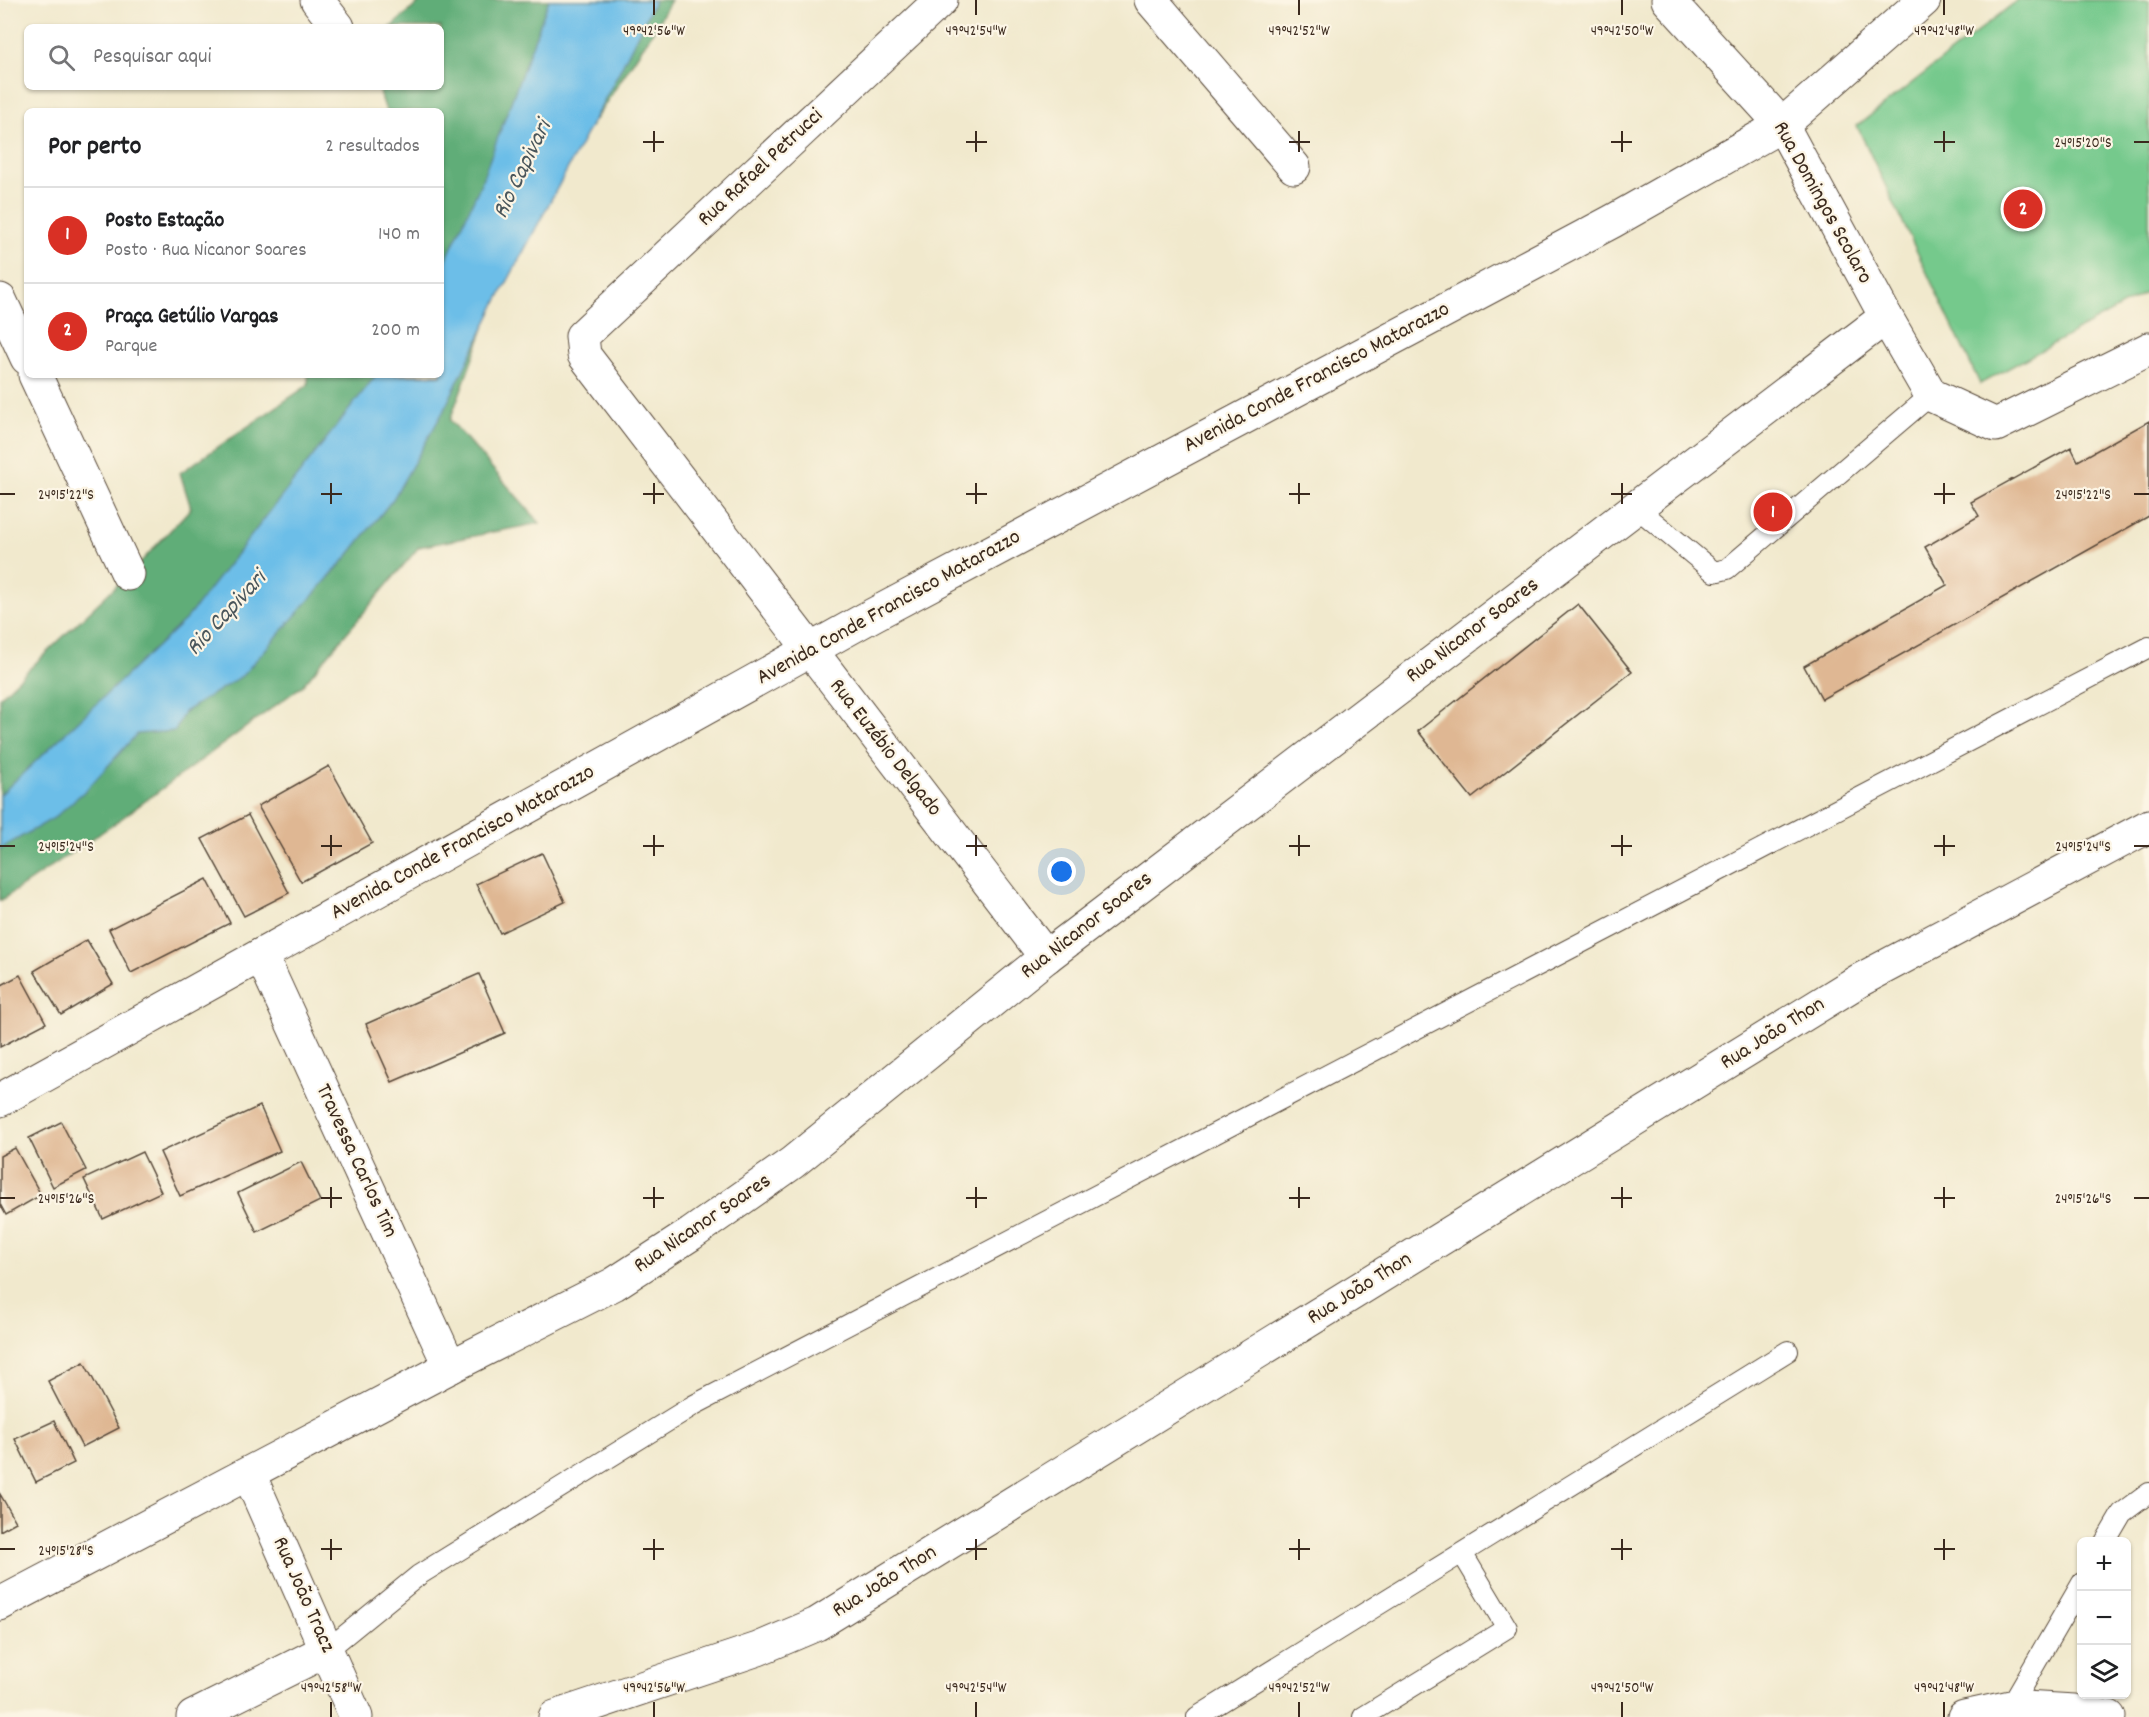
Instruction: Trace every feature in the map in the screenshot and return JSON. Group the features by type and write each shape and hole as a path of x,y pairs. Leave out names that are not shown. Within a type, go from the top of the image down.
{"street":[{"path":"317,0 336,24"},
{"name":"Rua Rafael Petrucci","path":"582,336 941,0"},
{"path":"1151,0 1294,167"},
{"name":"Rua Domingos Scolaro","path":"1668,0 1782,125 1931,395"},
{"name":"Avenida Conde Francisco Matarazzo","path":"0,1100 873,615 1613,221 1782,125 1924,0"},
{"path":"0,300 24,352"},
{"name":"Rua Nicanor Soares","path":"0,1604 450,1366 614,1284 691,1234 792,1162 1046,957 1886,317"},
{"name":"Rua Euzébio Delgado","path":"582,336 584,355 1046,957"},
{"path":"1931,395 1996,424 2149,349"},
{"path":"36,378 128,574"},
{"name":"Rua João Thon","path":"555,1717 758,1649 817,1624 1860,980 2149,826"},
{"name":"Travessa Carlos Tim","path":"261,955 450,1366"},
{"name":"Rua João Tracz","path":"249,1474 356,1717"},
{"path":"193,1717 327,1650"},
{"path":"1964,1717 2010,1707 2074,1711 2109,1717"}],"lane":[{"path":"1636,507 1714,572 1727,569 1931,395"},
{"path":"327,1650 419,1575 694,1405 2149,647"},
{"path":"1197,1717 1788,1351"},
{"path":"2108,1537 2122,1513 2149,1493"},
{"path":"1363,1717 1507,1628 1462,1553"},
{"path":"2010,1707 2077,1591"}],"green space":[{"path":"422,0 671,0 652,33 518,236 450,420 540,523 419,547 302,686 114,824 0,901 0,697 138,565 191,508 180,473 308,385 308,378 444,378 444,108 385,108 379,90 444,90 444,24 394,24"},
{"path":"2018,0 2149,0 2149,291 1980,384 1857,126"}],"water":[{"name":"Rio Capivari","path":"549,0 655,0 496,303 443,412 393,499 347,557 242,676 184,712 175,731 137,734 87,789 54,818 0,849 0,795 187,618 374,378 444,378 444,264 479,188"}],"building":[{"path":"2149,421 2149,516 1822,699 1804,666 1947,585 1925,547 1979,516 1971,502 2071,447 2078,461"},
{"path":"1578,604 1632,672 1472,798 1418,731"},
{"path":"329,766 372,843 301,882 258,806"},
{"path":"248,815 289,893 244,916 202,839"},
{"path":"542,853 565,902 500,933 476,884"},
{"path":"207,879 230,923 131,973 109,929"},
{"path":"87,940 113,984 61,1015 34,971"},
{"path":"479,974 505,1033 392,1082 366,1024"},
{"path":"20,975 46,1023 0,1047 0,986"},
{"path":"260,1106 280,1151 180,1196 160,1152"},
{"path":"61,1122 86,1170 53,1187 29,1138"},
{"path":"15,1148 41,1195 6,1215 0,1204 0,1156"},
{"path":"142,1152 161,1192 103,1219 84,1179"},
{"path":"301,1162 320,1201 257,1232 238,1193"},
{"path":"84,1362 119,1428 82,1447 48,1381"},
{"path":"54,1421 74,1463 36,1482 15,1439"},
{"path":"0,1494 16,1522 0,1531"}],"place":[{"name":"Praça Getúlio Vargas","path":"2023,209"},
{"name":"Posto Estação","path":"1773,512"}]}
